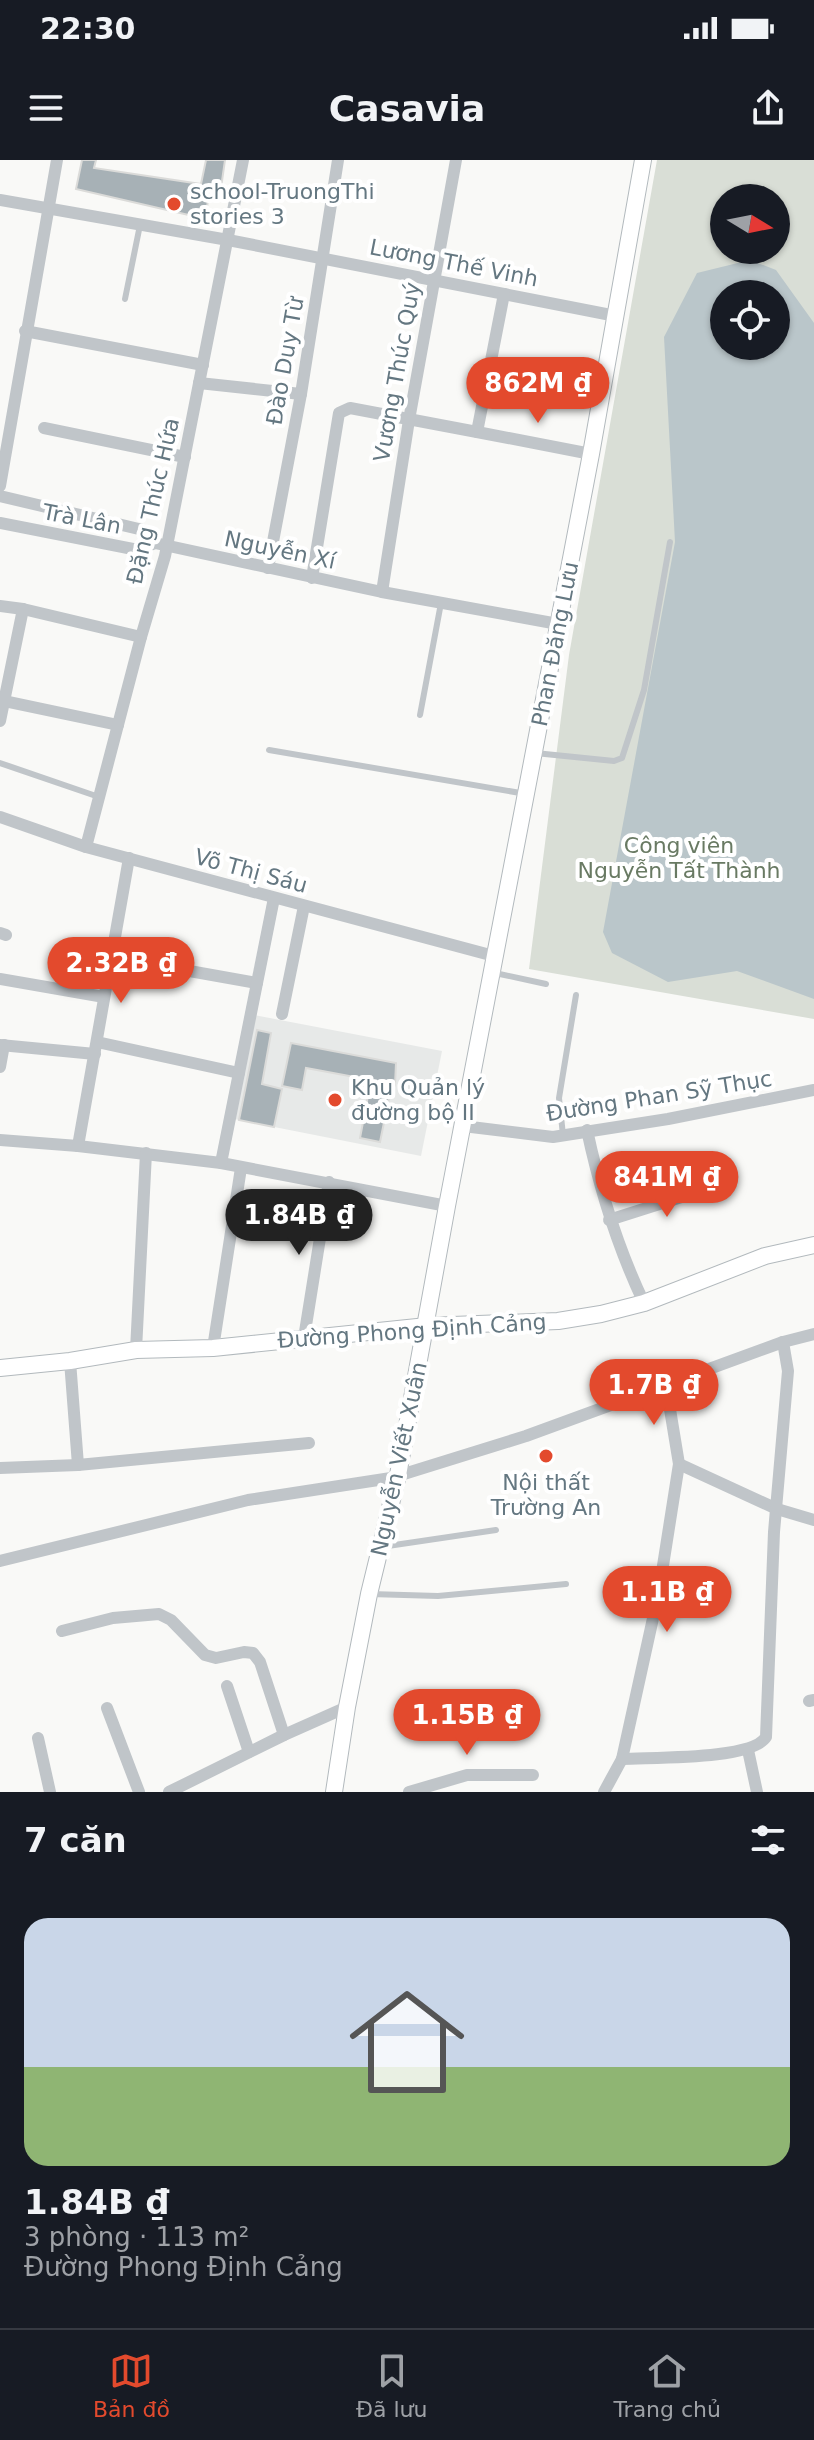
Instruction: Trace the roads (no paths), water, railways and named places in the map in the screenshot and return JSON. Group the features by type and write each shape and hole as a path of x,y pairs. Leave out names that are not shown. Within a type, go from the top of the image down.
{"street":[{"path":"0,486 57,160"},
{"name":"Đặng Thúc Hứa","path":"86,847 141,637 160,545 185,457 243,160"},
{"name":"Đào Duy Từ","path":"268,568 301,394 338,160"},
{"name":"Vương Thúc Quý","path":"382,592 433,279 456,160"},
{"name":"Phan Đăng Lưu","path":"463,1126 591,454 643,160"},
{"name":"Lương Thế Vinh","path":"0,200 228,240 616,316"},
{"path":"477,432 504,294"},
{"path":"25,331 203,365"},
{"path":"199,383 301,394"},
{"path":"312,578 339,413 343,409 591,454"},
{"path":"44,428 185,457"},
{"name":"Nguyễn Xí","path":"0,496 143,530 160,545 382,592 558,624"},
{"name":"Trà Lân","path":"0,523 138,550 160,545"},
{"path":"0,606 141,637"},
{"path":"0,721 23,609"},
{"path":"3,701 118,725"},
{"name":"Võ Thị Sáu","path":"0,817 86,847 304,906 493,964"},
{"path":"78,1146 129,858"},
{"path":"221,1163 274,898"},
{"path":"282,1014 304,906"},
{"path":"111,957 257,983"},
{"path":"0,979 104,997"},
{"path":"0,1067 2,1045 96,1048 239,1073"},
{"name":"Đường Phan Sỹ Thục","path":"463,1126 553,1137 668,1119 814,1090"},
{"name":"Nguyễn Viết Xuân","path":"334,1792 347,1707 369,1594 398,1475 463,1126"},
{"path":"587,1130 609,1220 644,1303"},
{"path":"0,1140 221,1163 447,1206"},
{"path":"136,1350 146,1153"},
{"path":"213,1348 241,1168"},
{"path":"304,1338 329,1182"},
{"path":"609,1220 716,1186"},
{"name":"Đường Phong Định Cảng","path":"0,1368 136,1350 213,1348 427,1326 558,1321 644,1303 765,1256 814,1245"},
{"path":"0,1561 248,1500 398,1475 526,1436 783,1342 814,1334"},
{"path":"622,1759 717,1754 748,1750 762,1744 768,1728 774,1532 788,1371 783,1342"},
{"path":"70,1361 78,1465"},
{"path":"604,1792 622,1759 659,1591 679,1464 666,1385"},
{"path":"0,1468 78,1465 309,1443"},
{"path":"679,1464 777,1509 814,1520"},
{"path":"62,1631 113,1618 159,1614 171,1620 205,1655 216,1658 253,1653 260,1662 284,1735"},
{"path":"227,1686 249,1752"},
{"path":"169,1792 347,1707"},
{"path":"107,1708 139,1792"},
{"path":"38,1738 50,1792"},
{"path":"748,1750 757,1792"},
{"path":"409,1792 467,1775 533,1775"}],"lane":[{"path":"125,299 140,225"},
{"path":"535,753 614,761 622,758 644,690 670,542"},
{"path":"420,715 441,603"},
{"path":"269,750 527,795"},
{"path":"0,763 99,797"},
{"path":"493,964 546,984"},
{"path":"563,1135 559,1098 576,995"},
{"path":"381,1547 496,1530"},
{"path":"369,1594 438,1596 566,1584"}],"place":[{"name":"school-TruongThi stories 3","path":"174,204"},
{"name":"Khu Quản lý đường bộ II","path":"335,1100"},
{"name":"Nội thất Trường An","path":"546,1456"}],"park label":[{"name":"Công viên Nguyễn Tất Thành","path":"679,858"}]}
